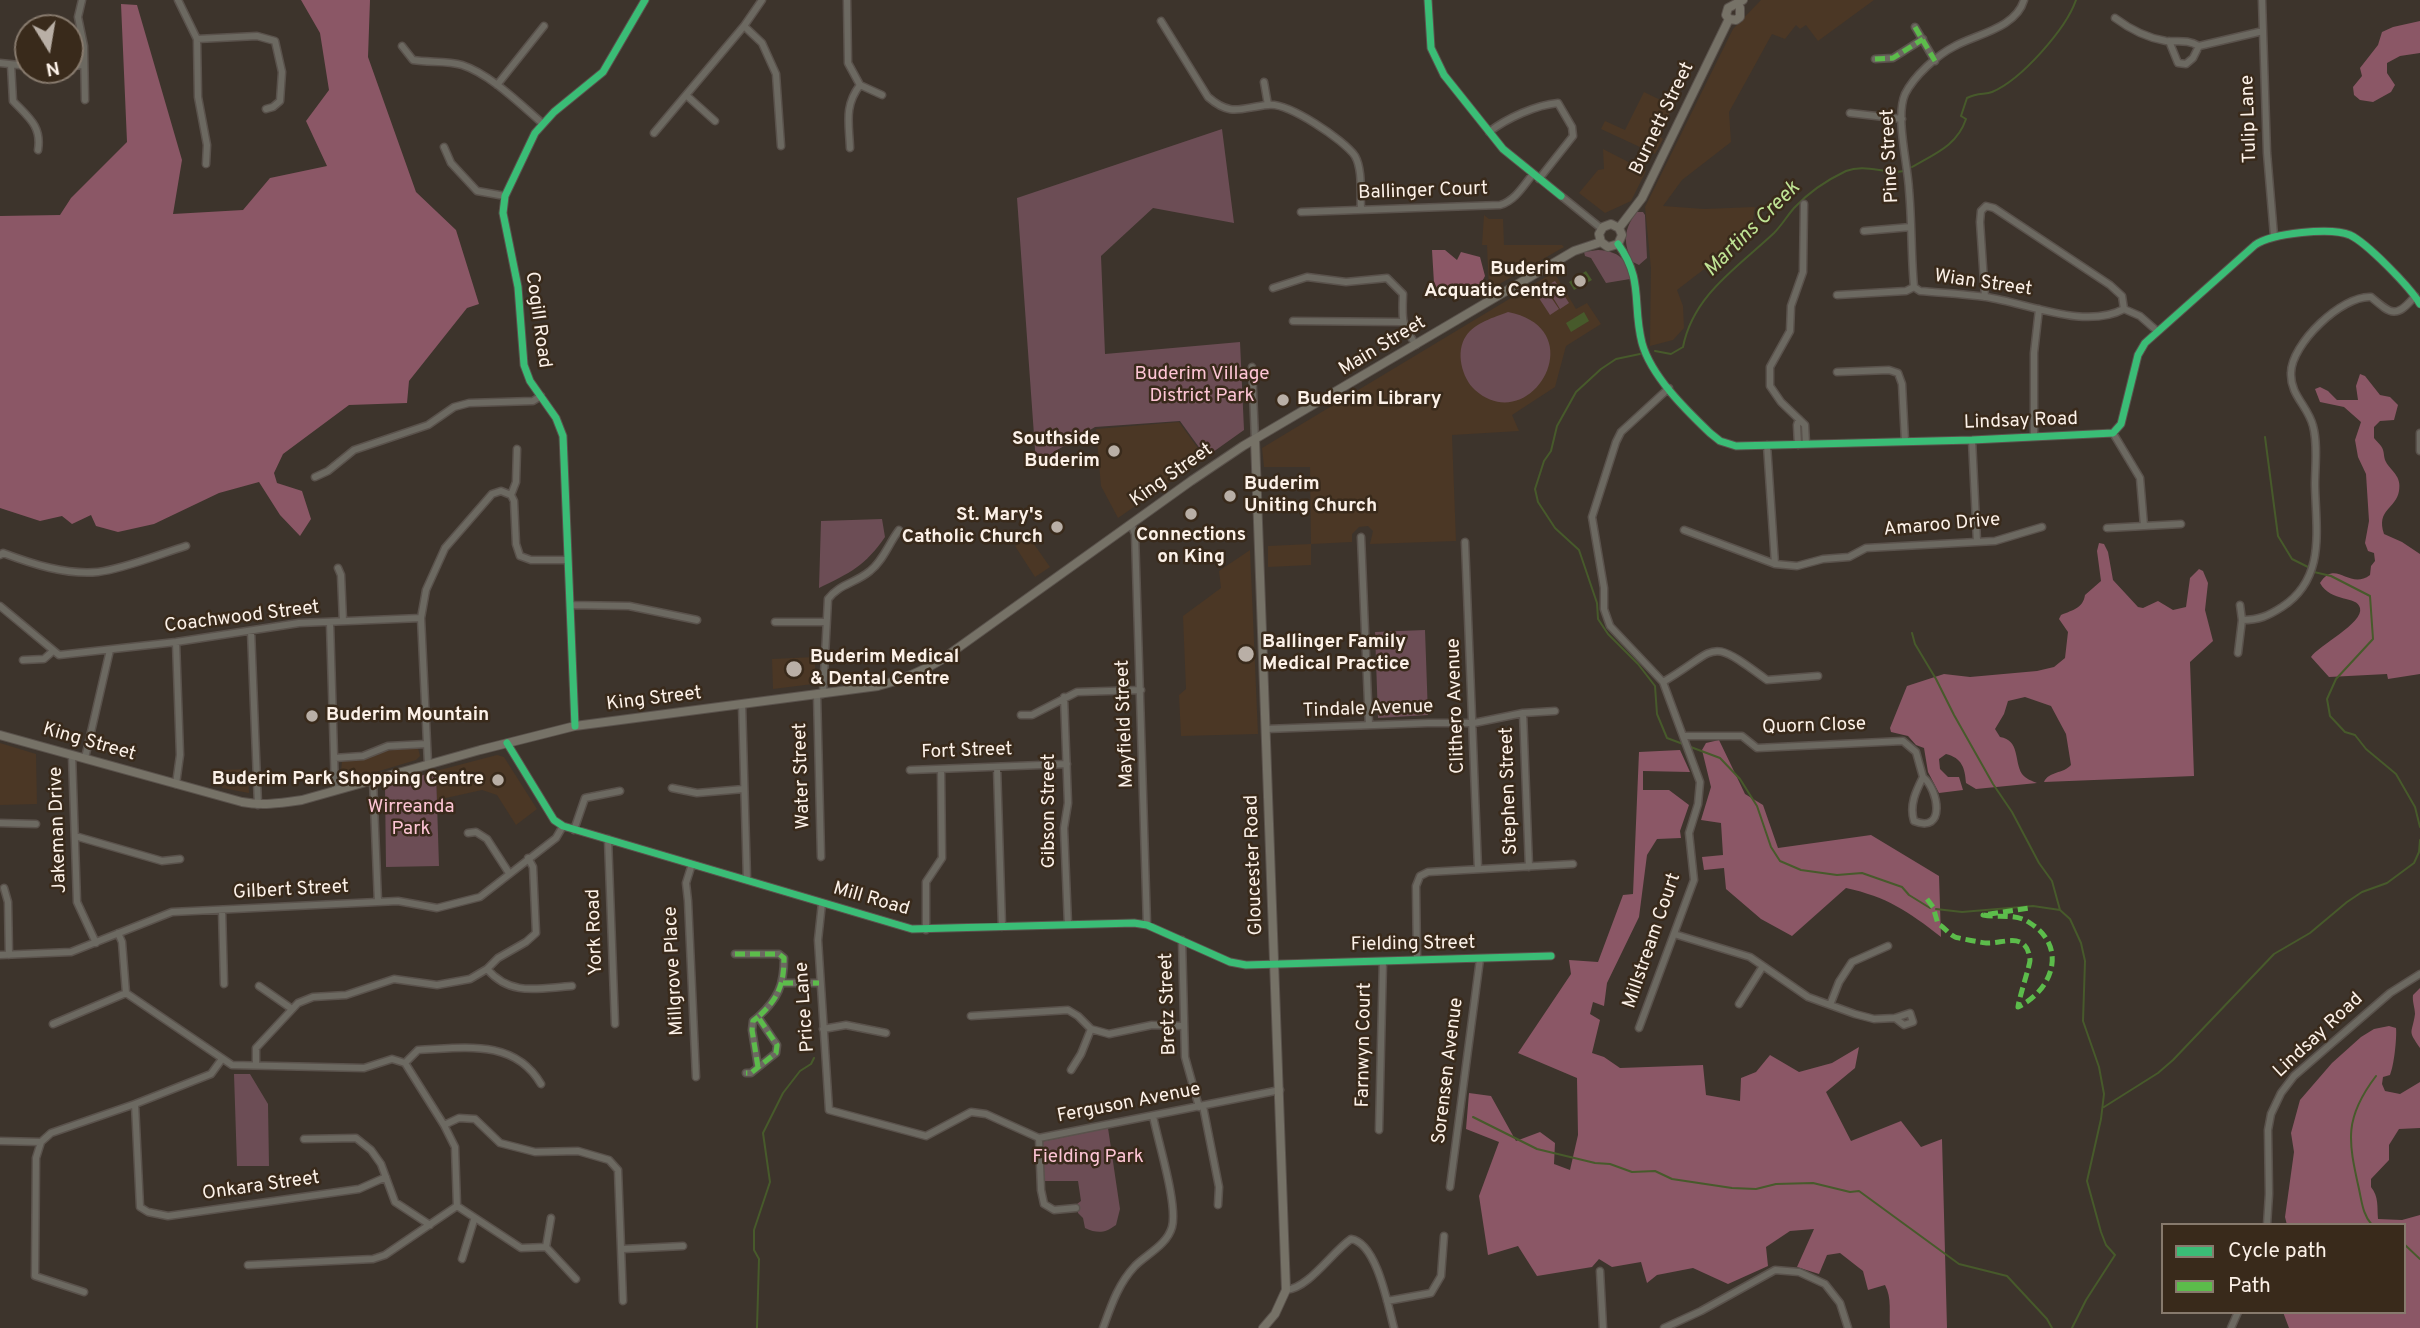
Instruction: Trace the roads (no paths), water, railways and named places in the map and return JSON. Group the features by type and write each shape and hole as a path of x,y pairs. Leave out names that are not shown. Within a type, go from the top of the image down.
{"main road":[{"name":"Burnett Street","path":"1619,228 1642,198 1729,19 1738,19 1741,15 1741,3"},
{"path":"1611,224 1619,228 1622,235 1618,244 1610,247 1601,242 1599,236 1602,229 1611,224"},
{"name":"Main Street","path":"1255,440 1568,254 1601,242"},
{"name":"King Street","path":"0,735 258,805 302,800 575,726 878,687 922,671 1191,481 1255,440"},
{"name":"Gloucester Road","path":"1255,440 1286,1290"},
{"path":"1263,1328 1275,1314 1286,1290"}],"street":[{"path":"178,0 197,39 198,97 206,145 206,164"},
{"name":"Cogill Road","path":"575,726 563,436 556,418 530,382 524,365 518,287 503,213 505,196 542,123 603,72 645,0"},
{"path":"654,134 744,26 762,0"},
{"path":"847,0 848,62 860,85 882,95"},
{"path":"1428,0 1430,42 1444,75 1503,149 1602,229"},
{"name":"Pine Street","path":"1914,287 1902,119 1904,97 1914,80 1951,47 2007,23 2024,0"},
{"name":"Tulip Lane","path":"2262,0 2267,153 2274,236"},
{"path":"2115,18 2144,36 2191,42 2199,46 2263,31"},
{"path":"1161,21 1214,103 1239,111 1268,104 1283,106 1299,113 1348,149 1359,168 1361,210"},
{"path":"497,85 544,26"},
{"path":"744,26 762,43 776,74 781,146"},
{"path":"1915,27 1935,61"},
{"path":"197,39 257,36 275,41 282,72 280,101 266,109"},
{"path":"1875,59 1893,58 1923,39"},
{"path":"2169,41 2178,63 2186,64 2193,58 2199,46"},
{"path":"402,46 412,60 461,65 497,85 542,123"},
{"path":"0,63 14,65"},
{"path":"11,65 13,102 29,116 38,130 38,150"},
{"path":"84,65 85,100"},
{"path":"1265,82 1268,104"},
{"path":"850,148 850,101 860,85"},
{"path":"686,95 715,121"},
{"name":"Ballinger Court","path":"1301,212 1507,204 1573,136 1572,127 1558,103 1546,104 1489,132"},
{"path":"1850,113 1902,119"},
{"path":"444,147 451,163 477,191 505,196"},
{"path":"1802,445 1797,425 1800,419 1781,402 1770,386 1770,367 1790,331 1791,306 1803,272 1804,204"},
{"path":"1985,297 1980,222 1981,211 1986,206 1994,208 2109,285 2122,296 2124,309 2140,316 2157,331"},
{"path":"1864,231 1911,227"},
{"path":"2144,526 2140,478 2113,433 2121,424 2138,355 2157,331 2255,245 2274,236 2333,232 2350,235 2363,244 2414,294 2420,304"},
{"name":"Lindsay Road","path":"1618,244 1634,273 1639,326 1647,358 1669,388 1717,439 1736,446 1767,446 2113,433"},
{"path":"1273,288 1307,276 1346,282 1387,278 1403,294 1402,322 1406,334 1416,345"},
{"name":"Wian Street","path":"1837,295 1906,291 1914,287 1920,291 1985,297 2085,318 2103,317 2124,309"},
{"path":"2242,620 2265,617 2291,601 2310,579 2316,550 2314,428 2291,387 2293,356 2316,328 2349,301 2371,298 2383,309 2392,311 2406,306 2420,289"},
{"path":"2034,437 2034,353 2039,309"},
{"path":"1293,321 1402,322"},
{"path":"1252,368 1255,440"},
{"path":"1838,372 1889,370 1898,373 1902,384 1905,441"},
{"path":"1669,388 1621,432 1592,517 1604,588 1606,619 1663,682 1686,739"},
{"path":"315,477 328,471 354,450 428,425 454,407 469,403 533,401 541,396"},
{"path":"2420,433 2420,451"},
{"path":"1972,440 1977,542"},
{"path":"1767,446 1775,564"},
{"path":"517,449 516,482 511,495 515,507 516,544 520,556 568,560"},
{"path":"428,764 421,618 432,574 445,548 492,494 501,491 511,495"},
{"name":"Mayfield Street","path":"1131,524 1135,534 1147,925"},
{"path":"2107,528 2181,524"},
{"name":"Amaroo Drive","path":"1684,530 1775,564 1797,566 1823,559 1849,557 1866,548 1995,541 2042,527"},
{"name":"Water Street","path":"821,857 820,694 827,605 836,589 875,567 899,530"},
{"path":"1361,537 1369,725"},
{"name":"Clithero Avenue","path":"1465,542 1478,869"},
{"path":"0,555 3,553 30,563 79,573 101,571 186,546"},
{"path":"338,568 341,575 343,621"},
{"path":"2238,653 2242,620 2240,605"},
{"path":"0,606 52,651"},
{"path":"570,606 629,606 697,620"},
{"name":"Coachwood Street","path":"23,660 44,659 52,651 60,655 110,650 299,623 421,618"},
{"path":"330,622 335,790"},
{"path":"775,622 826,622"},
{"path":"251,631 258,805"},
{"path":"176,642 180,755 176,784"},
{"path":"85,758 110,650"},
{"path":"1663,682 1703,654 1716,650 1732,654 1767,680 1818,676"},
{"path":"1021,715 1032,715 1077,692 1140,690"},
{"name":"Gibson Street","path":"1065,697 1068,803 1064,828 1068,925"},
{"path":"741,704 747,880"},
{"name":"Tindale Avenue","path":"1266,729 1474,723 1523,713 1555,711"},
{"name":"Stephen Street","path":"1523,713 1529,867"},
{"name":"Quorn Close","path":"1686,739 1696,734 1742,736 1757,748 1903,741 1916,752 1923,777 1933,789 1936,803 1933,820 1923,823 1914,821 1912,811 1913,797 1923,777"},
{"name":"Millstream Court","path":"1639,1028 1695,880 1689,833 1699,804 1700,782 1686,739"},
{"path":"507,743 554,820 563,827"},
{"path":"334,758 363,756 388,746 426,744"},
{"name":"Jakeman Drive","path":"72,755 78,902 96,943"},
{"name":"Fort Street","path":"910,770 1067,764"},
{"path":"998,767 1002,927"},
{"path":"926,930 926,882 942,858 941,769"},
{"path":"373,780 377,902"},
{"path":"672,788 697,793 744,789"},
{"path":"574,830 585,799 620,791"},
{"path":"0,823 36,824"},
{"name":"Mill Road","path":"563,827 912,929 1134,923 1147,925 1238,964 1275,964"},
{"name":"Gilbert Street","path":"0,955 71,952 172,912 398,901 437,908 480,897 555,838 563,827"},
{"path":"468,833 476,832 487,839 509,873"},
{"path":"75,836 162,862 180,859"},
{"name":"York Road","path":"608,839 615,1024"},
{"path":"256,1065 256,1048 298,1003 313,997 345,995 394,979 437,985 470,979 526,942 536,933 533,867 528,858"},
{"name":"Millgrove Place","path":"692,864 686,890 696,1077"},
{"path":"1417,960 1416,886 1420,876 1428,872 1573,864"},
{"path":"4,888 8,902 9,955"},
{"name":"Price Lane","path":"822,903 818,940 829,1110"},
{"path":"222,910 224,984"},
{"path":"118,933 122,942 126,993"},
{"path":"1674,934 1750,957 1808,997 1874,1019 1895,1018"},
{"name":"Bretz Street","path":"1182,940 1185,1057 1201,1106 1219,1187 1218,1205"},
{"path":"1830,1005 1839,982 1852,962 1888,946"},
{"path":"735,954 779,954 785,958 783,983 769,1007 753,1021 758,1067"},
{"name":"Fielding Street","path":"1275,964 1551,956"},
{"name":"Sorensen Avenue","path":"1450,1186 1480,959"},
{"name":"Farnwyn Court","path":"1379,1130 1383,961"},
{"path":"1739,1004 1763,966"},
{"path":"487,969 497,981 516,988 572,986"},
{"name":"Lindsay Road","path":"2267,1223 2268,1130 2271,1114 2281,1093 2294,1076 2390,993 2420,974"},
{"path":"783,983 820,983"},
{"path":"259,986 292,1009"},
{"path":"52,1024 126,993"},
{"path":"126,993 232,1065 364,1068 392,1059 405,1063 455,1147 457,1206 474,1220 522,1248 546,1247 576,1279"},
{"path":"971,1016 1068,1010 1079,1016 1091,1029 1109,1034 1152,1025 1183,1026"},
{"path":"746,1073 751,1073 776,1053 776,1045 758,1017"},
{"path":"823,1029 846,1024 886,1033"},
{"path":"1071,1070 1091,1029"},
{"path":"405,1063 418,1050 482,1047 502,1050 516,1057 535,1073 541,1084"},
{"path":"85,1292 35,1276 36,1158 41,1142 51,1133 211,1074 222,1059"},
{"name":"Ferguson Avenue","path":"829,1110 926,1136 971,1112 986,1114 1039,1138 1280,1090"},
{"name":"Onkara Street","path":"135,1104 140,1207 148,1212 168,1216 359,1189 386,1177"},
{"path":"1103,1328 1114,1295 1135,1266 1160,1245 1171,1229 1173,1209 1153,1116"},
{"path":"444,1125 459,1118 475,1119 500,1143 535,1152 578,1151 609,1160 618,1170 623,1301"},
{"path":"304,1139 356,1138 371,1150 396,1202 430,1225"},
{"path":"1039,1138 1044,1204 1054,1210 1076,1208"},
{"path":"0,1141 41,1142"},
{"path":"248,1265 373,1258 385,1255 457,1206"},
{"path":"546,1247 551,1218"},
{"path":"462,1259 474,1220"},
{"path":"1387,1301 1431,1293 1441,1276 1444,1236"},
{"path":"1286,1290 1307,1282 1336,1249 1351,1239 1363,1243 1371,1257 1394,1328"},
{"path":"623,1249 683,1246"},
{"path":"1664,1328 1701,1311 1774,1270 1799,1272 1825,1284 1840,1303 1848,1328"},
{"path":"1600,1271 1603,1328"}],"waterway":[{"name":"Martins Creek","path":"1912,167 1944,148 1957,136 1966,119 1961,116 1967,98 2004,86 2029,65 2053,39 2076,0"},
{"name":"Martins Creek","path":"1655,351 1671,354 1683,347 1696,312 1707,297 1818,187 1853,169 1904,171"},
{"name":"Martins Creek","path":"1640,354 1616,359 1576,392 1557,426 1551,451 1544,461 1535,489 1538,502 1555,528 1579,550 1597,603 1598,619 1608,634 1638,664 1655,686 1657,714 1667,738 1683,744"},
{"path":"2265,437 2278,536 2292,559 2308,567"},
{"path":"2314,572 2331,576 2370,596 2373,639 2336,679 2327,699 2330,716 2345,732 2355,735 2366,749 2396,774 2415,807 2420,827"},
{"path":"1912,633 1915,644 1954,715 2052,881 2060,910"},
{"name":"Martins Creek","path":"1688,746 1720,758 1740,779 1757,806 1771,847 1780,861 1801,870 1837,875 1862,873 1902,887 1909,895 1930,908"},
{"path":"2104,1107 2158,1073 2173,1060 2274,954 2310,933 2362,892 2387,883 2414,863 2420,840"},
{"name":"Martins Creek","path":"1936,909 1962,912 2033,906 2060,910 2070,919 2081,943 2085,961 2083,1021 2099,1067 2104,1094 2087,1181 2101,1232 2106,1245 2115,1255 2086,1300 2072,1328"},
{"path":"757,1328 759,1259 754,1250 754,1230 770,1182 763,1133 783,1093 814,1058"},
{"path":"2371,1223 2362,1204 2351,1130 2358,1104 2376,1076"},
{"path":"1473,1117 1537,1149 1610,1164 1632,1172 1655,1171 1672,1179 1732,1188 1756,1189 1776,1184 1813,1183 1850,1192 1859,1191 1959,1264 2007,1276 2047,1319 2052,1328"},
{"path":"2406,1246 2420,1259"}],"place":[{"name":"Buderim Acquatic Centre","path":"1580,281"},
{"name":"Buderim Library","path":"1283,400"},
{"name":"Southside Buderim","path":"1114,451"},
{"name":"Buderim Uniting Church","path":"1230,496"},
{"name":"Connections on King","path":"1191,514"},
{"name":"St. Mary's Catholic Church","path":"1057,527"},
{"name":"Ballinger Family Medical Practice","path":"1246,654"},
{"name":"Buderim Medical & Dental Centre","path":"794,669"},
{"name":"Buderim Mountain","path":"312,716"},
{"name":"Buderim Park Shopping Centre","path":"498,780"}],"park label":[{"name":"Buderim Village District Park","path":"1202,386"},
{"name":"Wirreanda Park","path":"411,819"},
{"name":"Fielding Park","path":"1088,1158"}]}
